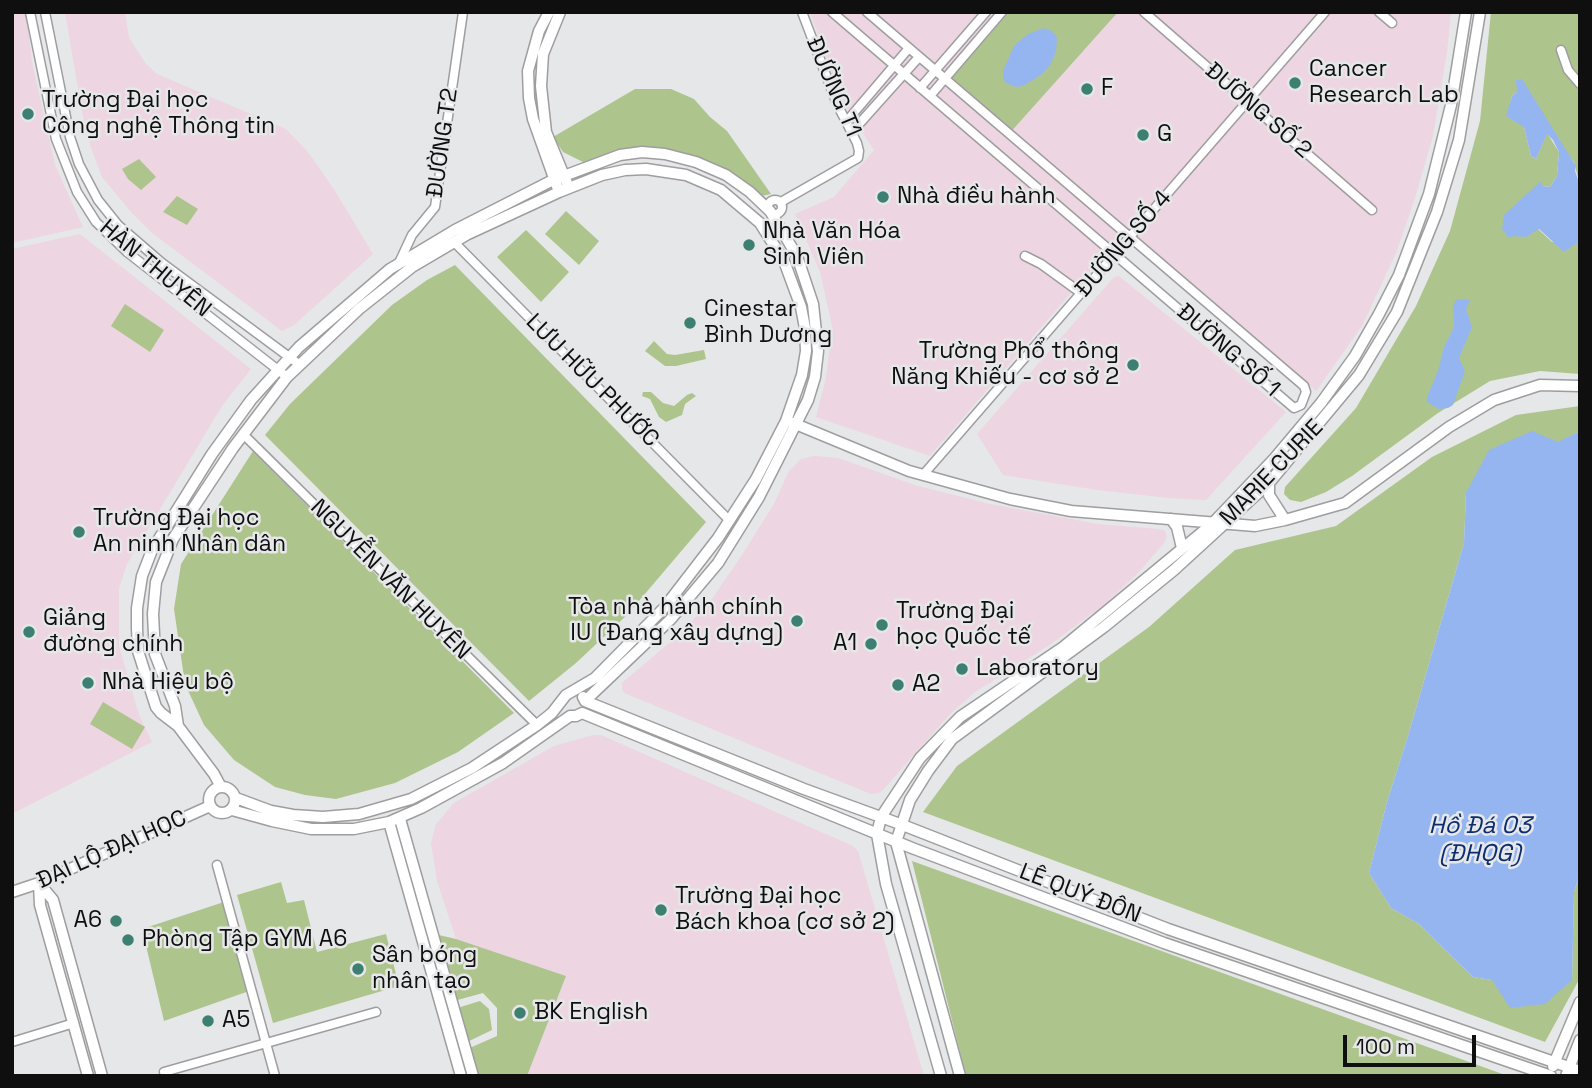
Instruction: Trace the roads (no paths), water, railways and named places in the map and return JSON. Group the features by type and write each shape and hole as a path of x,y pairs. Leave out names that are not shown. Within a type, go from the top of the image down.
{"street":[{"name":"HÀN THUYÊN","path":"30,12 53,130 61,156 85,206 96,222 127,252 287,377"},
{"name":"HÀN THUYÊN","path":"45,12 70,137 79,163 98,200 118,225 162,263 300,365"},
{"name":"ĐƯỜNG T2","path":"400,269 412,235 435,207 463,12"},
{"path":"549,12 539,31 528,71 528,85 533,120 564,190"},
{"path":"558,178 546,132 540,70 560,12"},
{"name":"ĐƯỜNG T1","path":"770,211 771,201 781,202 858,158 858,143 846,122 802,12"},
{"name":"ĐƯỜNG SỐ 1","path":"832,12 1294,408 1301,405 1307,392 1304,386 867,12"},
{"path":"920,88 986,12"},
{"path":"930,96 1002,12"},
{"name":"ĐƯỜNG SỐ 2","path":"1144,12 1372,210"},
{"name":"ĐƯỜNG SỐ 4","path":"923,475 1325,12"},
{"path":"1379,12 1392,23"},
{"name":"MARIE CURIE","path":"881,817 920,758 960,717 1062,648 1212,524 1274,459 1321,403 1355,356 1379,314 1399,275 1429,194 1451,105 1465,12"},
{"name":"MARIE CURIE","path":"896,842 909,800 952,739 1104,627 1224,525 1269,483 1359,375 1397,312 1437,212 1459,140 1480,12"},
{"path":"846,122 909,48"},
{"path":"1561,50 1568,70 1580,84"},
{"path":"851,133 919,57"},
{"path":"1451,105 1464,109"},
{"path":"178,726 175,706 155,654 153,614 156,582 173,538 243,434 287,377 400,269 455,230 558,178 620,155 642,152 665,154 696,162 726,176 750,192 770,211 797,257 813,304 818,351 815,377 808,400 791,422 730,521 694,572 664,608 595,678 566,695 562,703 537,725 508,746 443,784 386,808 359,814 323,817 293,815 271,811 236,798 229,788 221,787 211,794 210,806 220,813 232,810 311,829 354,829 389,822 400,819 503,763 570,716 582,713 585,701 663,628 718,563 759,497 791,422 806,351 801,307 790,273 760,223 721,190 668,170 625,170 602,175 564,190 400,269 375,279 278,369 251,400 204,465 163,530 142,576 137,608 138,651 156,706 178,726 221,787"},
{"path":"760,223 770,211"},
{"name":"LƯU HỮU PHƯỚC","path":"454,242 730,521"},
{"path":"1025,256 1041,264 1081,293"},
{"path":"791,422 889,464 998,496 1066,510 1255,526 1345,503 1449,428 1494,400 1541,385 1580,386"},
{"name":"NGUYỄN VĂN HUYÊN","path":"243,434 537,725"},
{"path":"1269,483 1269,495 1285,520"},
{"path":"1171,519 1177,527 1182,548"},
{"path":"574,692 581,695 585,701"},
{"name":"LÊ QUÝ ĐÔN","path":"585,701 804,789 1168,929 1555,1061 1572,1071"},
{"path":"562,703 563,709 570,716"},
{"name":"LÊ QUÝ ĐÔN","path":"582,713 896,842 1164,943 1550,1075"},
{"path":"799,803 804,789"},
{"path":"232,810 236,798"},
{"name":"ĐẠI LỘ ĐẠI HỌC","path":"12,892 39,883 210,806"},
{"path":"881,817 877,834 887,888 941,1076"},
{"path":"400,819 473,1076"},
{"path":"389,822 461,1076"},
{"path":"896,842 960,1076"},
{"path":"217,865 275,1076"},
{"path":"39,883 53,900 102,1076"},
{"path":"39,883 40,905 89,1076"},
{"path":"1164,943 1168,929"},
{"path":"1239,969 1243,954"},
{"path":"913,978 931,972"},
{"path":"1333,1000 1336,985"},
{"path":"1550,1075 1580,1002"},
{"path":"164,1072 376,1012"},
{"path":"12,1042 86,1020"},
{"path":"449,1033 460,1030"},
{"path":"1572,1071 1580,1040"}],"water":[{"path":"1044,28 1052,31 1057,38 1056,52 1050,65 1041,75 1023,86 1016,87 1006,83 1003,71 1014,46 1028,34"},
{"path":"1522,79 1576,166 1580,185 1580,237 1577,243 1564,252 1539,229 1526,237 1509,238 1502,229 1504,215 1541,181 1542,186 1550,187 1557,176 1559,152 1553,140 1547,134 1536,159 1531,156 1524,127 1506,116 1512,96 1517,92 1516,80"},
{"path":"1457,299 1470,300 1466,309 1472,327 1459,358 1465,371 1453,405 1439,409 1427,402 1427,397 1444,347 1454,327 1453,306"},
{"name":"Hồ Đá 03 (ĐHQG)","path":"1532,431 1558,442 1580,431 1580,873 1574,892 1572,980 1545,1004 1510,1008 1492,980 1473,977 1419,924 1391,908 1369,873 1387,802 1464,543 1466,493 1489,450"}],"place":[{"name":"Cancer Research Lab","path":"1295,83"},
{"name":"F","path":"1087,89"},
{"name":"Trường Đại học Công nghệ Thông tin","path":"28,114"},
{"name":"G","path":"1143,135"},
{"name":"Nhà điều hành","path":"883,197"},
{"name":"Nhà Văn Hóa Sinh Viên","path":"749,245"},
{"name":"Cinestar Bình Dương","path":"690,323"},
{"name":"Trường Phổ thông Năng Khiếu - cơ sở 2","path":"1133,365"},
{"name":"Trường Đại học An ninh Nhân dân","path":"79,532"},
{"name":"Tòa nhà hành chính IU (Đang xây dựng)","path":"797,621"},
{"name":"Trường Đại học Quốc tế","path":"882,625"},
{"name":"Giảng đường chính","path":"29,632"},
{"name":"A1","path":"871,644"},
{"name":"Laboratory","path":"962,669"},
{"name":"Nhà Hiệu bộ","path":"88,683"},
{"name":"A2","path":"898,685"},
{"name":"Trường Đại học Bách khoa (cơ sở 2)","path":"661,910"},
{"name":"A6","path":"116,921"},
{"name":"Phòng Tập GYM A6","path":"128,940"},
{"name":"Sân bóng nhân tạo","path":"358,969"},
{"name":"BK English","path":"520,1013"},
{"name":"A5","path":"208,1021"}]}
